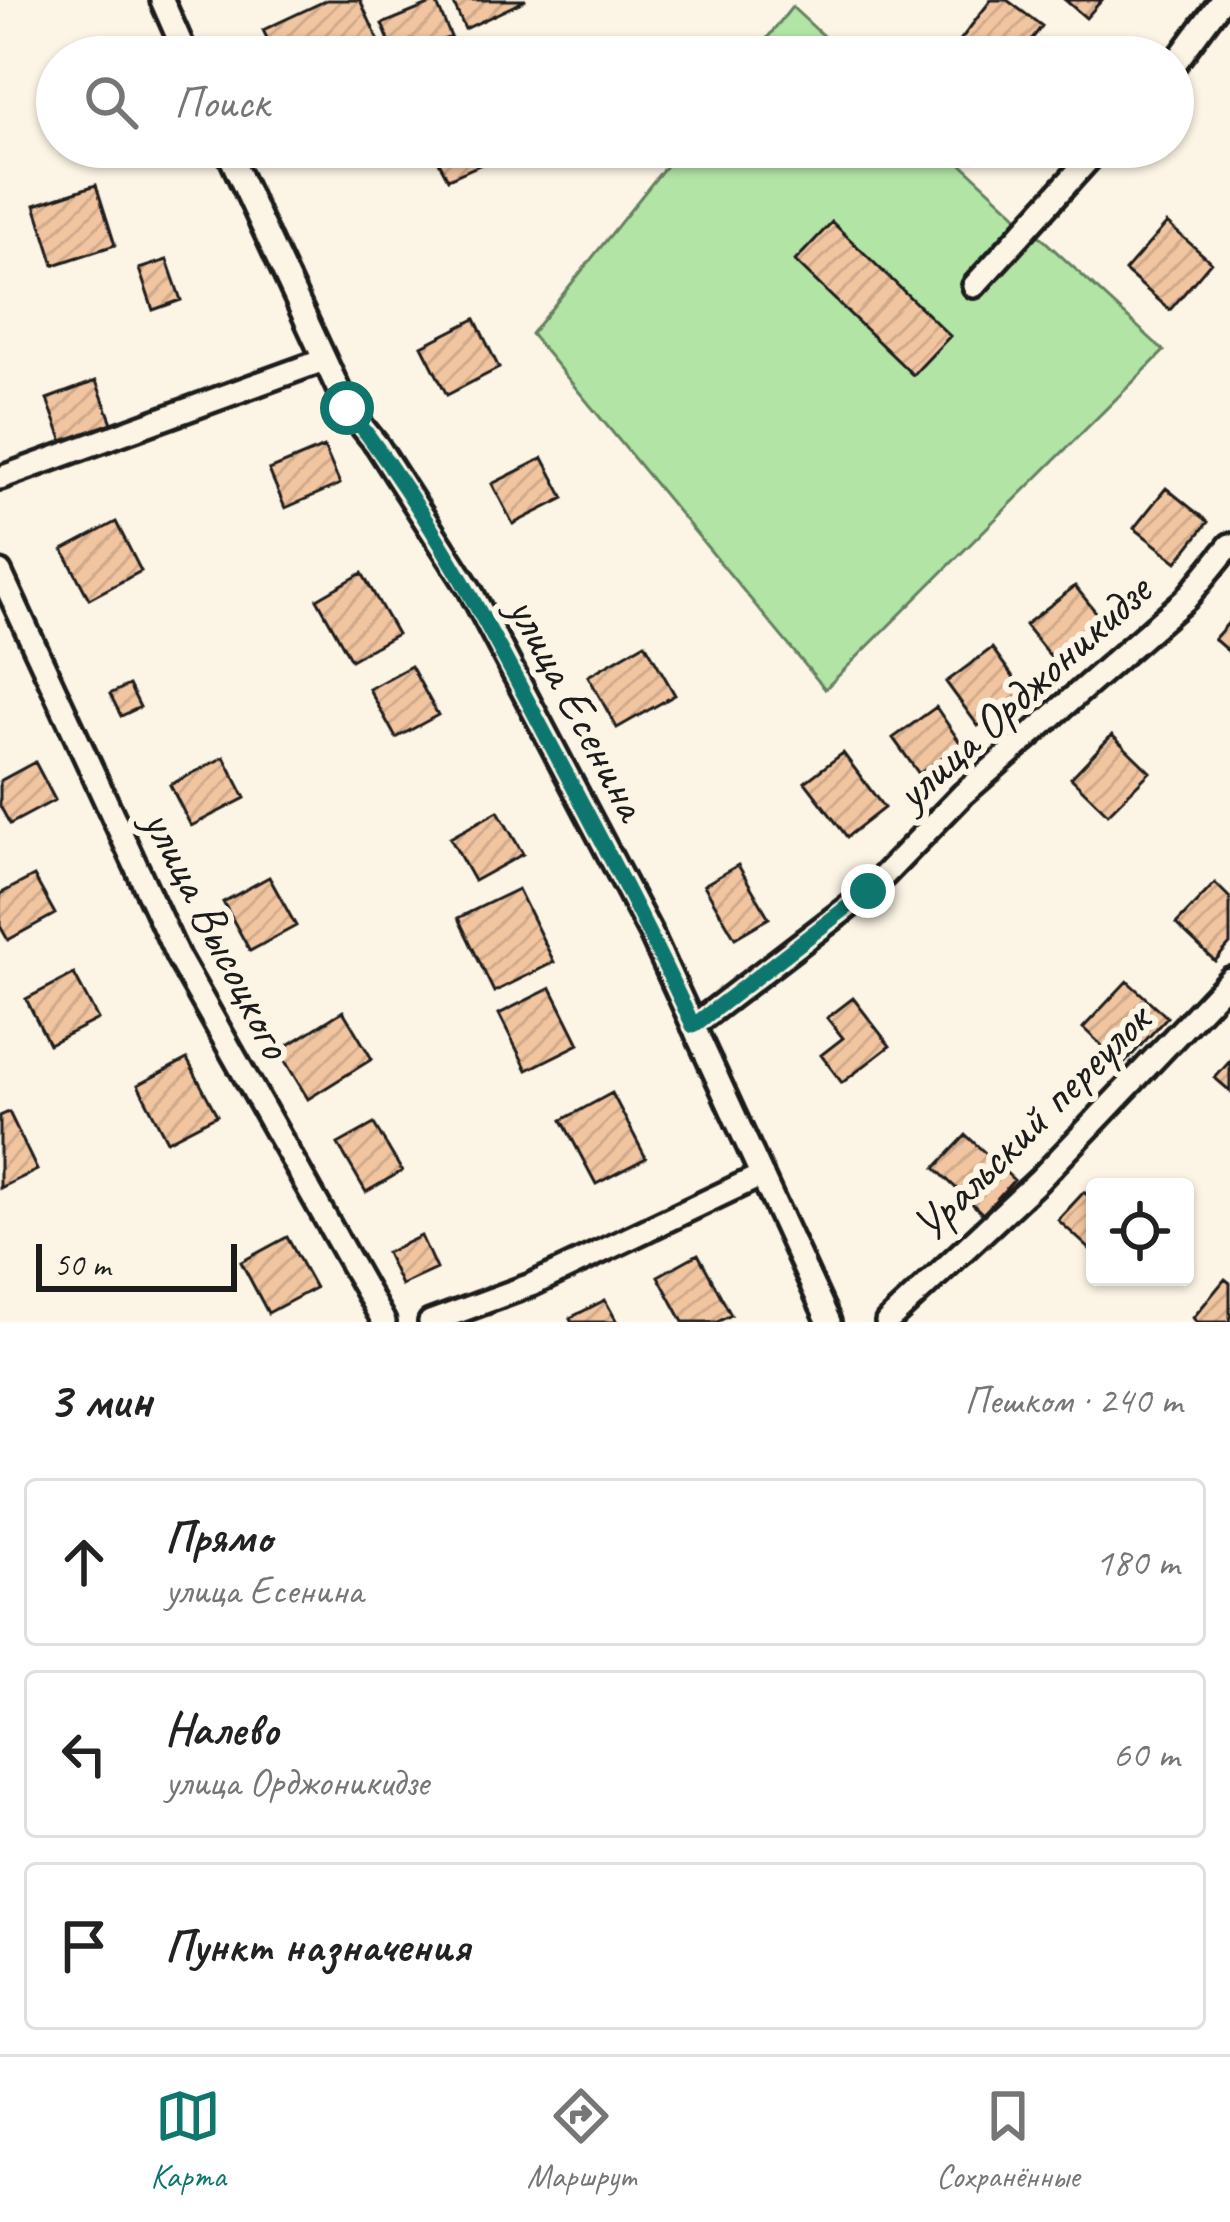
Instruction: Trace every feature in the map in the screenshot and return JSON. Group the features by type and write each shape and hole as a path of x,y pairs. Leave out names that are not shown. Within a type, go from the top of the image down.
{"street":[{"path":"162,0 178,36"},
{"path":"1194,37 1222,0"},
{"name":"улица Есенина","path":"236,168 347,408 377,445 470,590 652,936 829,1322"},
{"path":"974,286 1081,168"},
{"path":"0,478 324,360"},
{"name":"улица Орджоникидзе","path":"693,1026 868,891 963,794 1186,599 1230,545"},
{"name":"улица Высоцкого","path":"0,572 178,958 384,1322"},
{"name":"Уральский переулок","path":"887,1322 1040,1180 1230,979"},
{"path":"430,1322 530,1285 762,1175"}],"green space":[{"path":"792,7 823,36 769,36"},
{"path":"664,168 966,168 1164,351 825,689 531,334"}],"building":[{"path":"327,0 360,0 376,36 266,36 263,30"},
{"path":"452,0 526,0 465,29"},
{"path":"991,0 1007,0 1042,26 1034,36 963,36"},
{"path":"1065,0 1102,0 1086,18"},
{"path":"436,2 451,36 387,36 382,24"},
{"path":"442,168 473,168 448,179"},
{"path":"96,185 115,245 54,265 35,205"},
{"path":"832,222 950,336 913,375 795,261"},
{"path":"1167,223 1211,262 1170,310 1125,271"},
{"path":"167,260 181,300 153,310 139,269"},
{"path":"475,319 499,368 447,395 422,346"},
{"path":"96,381 112,423 63,442 47,399"},
{"path":"324,447 340,484 285,508 269,470"},
{"path":"543,458 564,498 513,524 492,484"},
{"path":"1166,488 1208,522 1177,562 1134,528"},
{"path":"116,522 141,571 89,599 63,550"},
{"path":"362,573 397,634 351,660 317,599"},
{"path":"1075,586 1107,626 1057,665 1025,625"},
{"path":"1230,621 1230,653 1214,639"},
{"path":"645,643 675,695 617,728 588,676"},
{"path":"992,648 1024,692 978,726 946,682"},
{"path":"411,666 438,715 396,738 369,689"},
{"path":"129,685 140,707 121,716 110,694"},
{"path":"936,707 961,744 919,774 893,738"},
{"path":"1112,735 1150,772 1108,814 1071,778"},
{"path":"843,753 884,808 847,837 805,782"},
{"path":"224,757 245,798 191,826 170,785"},
{"path":"35,762 55,800 10,824 0,806 0,781"},
{"path":"498,811 523,854 474,881 450,838"},
{"path":"738,865 769,918 735,938 704,885"},
{"path":"34,876 55,914 8,940 0,926 0,894"},
{"path":"269,877 296,926 250,951 223,902"},
{"path":"1215,883 1230,898 1230,944 1215,961 1176,924"},
{"path":"518,889 554,962 494,992 458,918"},
{"path":"74,974 98,1019 49,1044 26,999"},
{"path":"1127,981 1167,1017 1123,1065 1083,1028"},
{"path":"551,988 579,1044 527,1070 499,1014"},
{"path":"853,998 890,1046 842,1083 821,1055 843,1038 827,1018"},
{"path":"343,1011 372,1059 308,1099 279,1051"},
{"path":"187,1059 217,1115 167,1141 138,1085"},
{"path":"1230,1061 1230,1091 1215,1078"},
{"path":"612,1093 646,1158 596,1184 562,1120"},
{"path":"9,1112 37,1170 0,1188 0,1116"},
{"path":"374,1124 402,1171 366,1192 338,1144"},
{"path":"966,1135 1014,1180 983,1214 935,1168"},
{"path":"1084,1192 1086,1194 1086,1246 1058,1220"},
{"path":"421,1236 436,1269 401,1285 386,1253"},
{"path":"287,1237 315,1288 268,1313 241,1262"},
{"path":"698,1254 731,1315 717,1322 683,1322 658,1276"},
{"path":"1225,1279 1230,1283 1230,1322 1197,1322 1193,1318"},
{"path":"605,1300 617,1322 572,1322 570,1318"}],"route":[{"path":"347,408 377,445 470,590 652,936 693,1026 868,891"}]}
